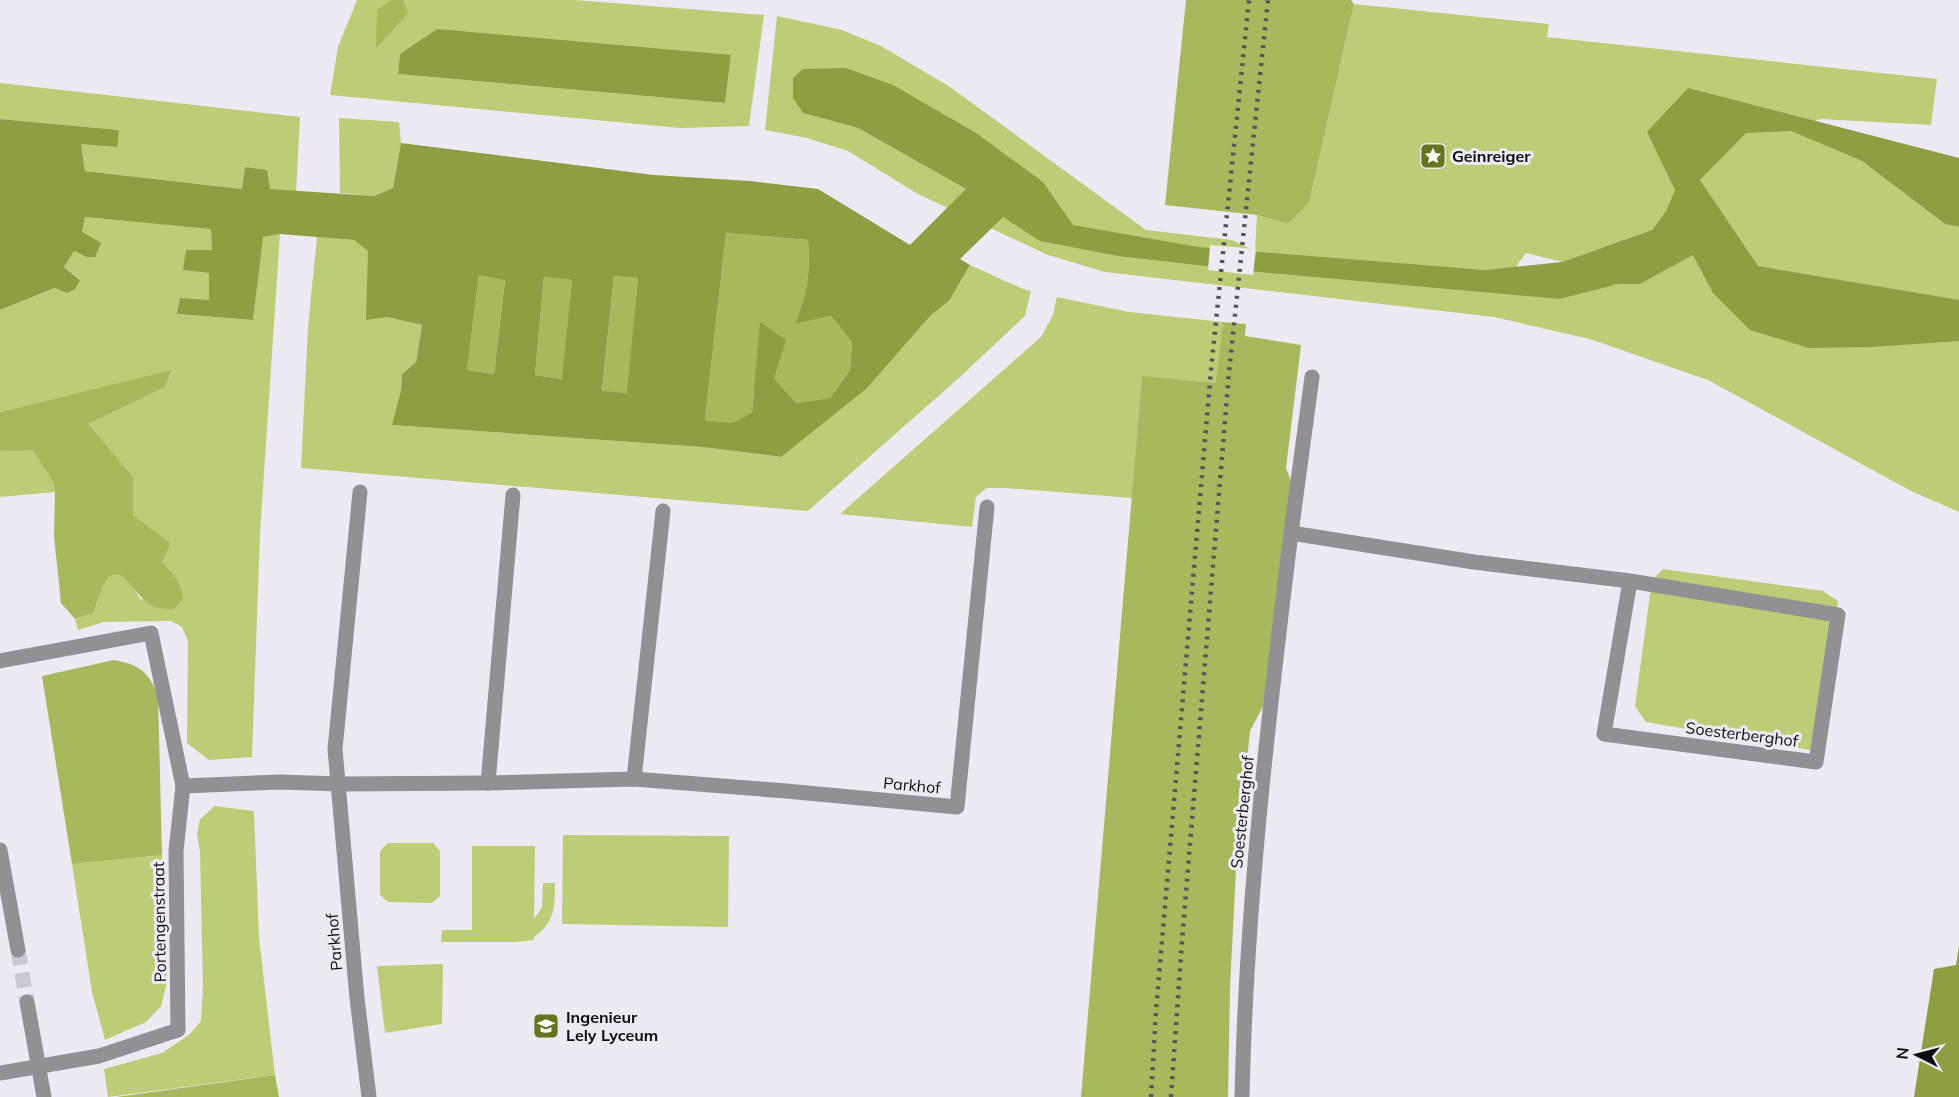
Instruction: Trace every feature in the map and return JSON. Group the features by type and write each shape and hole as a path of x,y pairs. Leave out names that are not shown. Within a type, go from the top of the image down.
{"street":[{"name":"Soesterberghof","path":"1242,1097 1251,899 1257,833 1291,533 1312,377"},
{"name":"Parkhof","path":"360,492 335,749 357,999 369,1097"},
{"path":"488,783 513,495"},
{"name":"Parkhof","path":"183,786 280,782 488,783 634,779 957,807 987,507"},
{"path":"634,779 663,511"},
{"name":"Soesterberghof","path":"1291,533 1474,562 1630,581 1838,615 1816,762 1604,734 1630,581"},
{"name":"Portengenstraat","path":"0,661 151,633 183,786 176,851 178,1030 99,1056 0,1073"},
{"path":"0,850 18,950"},
{"path":"27,1002 44,1097"}],"shaded area":[{"path":"357,0 575,0 764,15 749,126 680,128 330,95 338,47","holes":["400,54 731,55 725,103 398,74"]},
{"path":"391,0 403,0 408,13 376,48 377,10"},
{"path":"1186,0 1351,0 1354,4 1309,203 1288,224 1257,215 1165,205"},
{"path":"1354,4 1549,24 1547,37 1937,79 1931,125 1821,119 1779,131 1791,131 1862,161 1945,224 1959,227 1959,512 1911,491 1708,380 1590,339 1494,317 1105,272 1048,255 918,194 848,151 807,138 765,130 777,16 842,30 881,46 950,87 1146,230 1232,240 1255,251 1257,215 1288,224 1309,203","holes":["864,86 966,189 858,128 803,113","1723,156 1700,180 1734,232 1640,284 1617,284 1560,299 1452,268 1485,270 1515,268 1526,253 1562,262 1652,230 1666,211 1675,190"]},
{"path":"437,29 731,55 725,103 398,74 400,54"},
{"path":"846,68 893,85 976,133 1043,182 1073,225 1198,247 1485,270 1562,262 1652,230 1666,211 1675,190 1647,132 1688,88 1959,158 1959,227 1945,224 1862,161 1791,131 1746,133 1700,180 1758,266 1959,300 1959,341 1871,347 1809,348 1750,330 1713,293 1693,255 1640,284 1618,284 1560,299 1259,272 1118,256 1040,241 1003,217 960,259 970,265 949,301 931,315 866,389 781,457 702,447 392,425 401,390 402,374 416,362 422,325 387,317 366,320 368,251 354,240 280,234 263,237 253,320 177,314 180,298 209,300 209,273 183,270 186,250 212,250 211,229 85,217 82,232 101,243 95,257 86,257 74,251 64,267 80,280 75,289 67,293 55,288 0,310 0,119 119,130 117,147 81,144 85,171 242,189 245,167 267,170 270,189 374,196 393,188 401,143 654,175 750,181 818,189 910,245 966,189 858,128 803,113 793,98 793,78 803,69","holes":["726,233 808,240 807,283 795,324 831,316 852,342 850,370 830,398 796,403 774,378 786,340 760,322 752,413 732,423 705,420","479,275 505,280 494,374 467,370","614,276 638,278 627,393 602,391","544,277 572,280 562,379 535,375"]},
{"path":"0,83 300,117 296,192 269,189 245,167 243,189 85,171 81,144 119,130 0,119"},
{"path":"339,118 399,122 401,143 393,188 374,196 340,193"},
{"path":"84,217 211,228 212,250 184,270 209,273 209,300 177,314 253,320 262,237 280,234 260,533 252,757 209,760 187,743 188,641 182,627 171,621 104,622 78,630 75,619 93,613 103,586 110,576 120,575 131,584 141,600 176,578 161,562 171,543 133,515 133,477 87,424 165,387 172,371 0,412 0,310 56,288 67,293 80,279 64,267 74,251 86,257 82,232"},
{"path":"726,233 808,240 807,283 795,324 831,316 852,342 850,370 830,398 796,403 774,378 754,390 752,414 732,423 705,420"},
{"path":"317,237 354,240 368,251 368,267 387,317 422,325 416,362 402,374 393,425 702,447 780,457 931,315 949,301 970,265 1031,291 1025,316 960,377 808,511 301,468 308,327"},
{"path":"479,275 505,279 494,374 467,370"},
{"path":"614,276 638,278 628,393 602,392"},
{"path":"544,277 572,280 563,379 535,375"},
{"path":"1057,297 1129,312 1223,322 1217,383 1142,377 1132,498 987,488 976,497 972,527 840,514 1041,337 1053,315"},
{"path":"1223,322 1246,324 1245,336 1301,345 1286,468 1296,493 1278,678 1250,731 1236,870 1230,987 1228,1097 1081,1097 1142,376 1216,383"},
{"path":"172,370 165,387 88,424 133,477 133,515 171,543 162,562 179,583 183,599 174,609 155,607 143,599 120,575 110,576 103,586 93,613 75,619 61,603 54,536 55,492 53,482 33,450 0,451 0,412"},
{"path":"33,449 53,482 55,492 0,497 0,451"},
{"path":"1663,569 1823,591 1838,601 1820,733 1810,750 1646,722 1635,706 1652,580"},
{"path":"114,660 142,670 158,694 162,855 72,864 42,676"},
{"path":"215,806 254,811 259,938 275,1075 108,1097 104,1069 162,1053 189,1035 201,1021 203,986 200,851 197,834 200,819"},
{"path":"563,835 729,836 728,927 562,924"},
{"path":"388,843 433,843 440,851 440,896 432,903 388,902 380,895 380,851"},
{"path":"472,846 535,846 534,919 542,908 543,883 555,883 555,891 550,920 534,937 534,940 441,942 442,930 472,930"},
{"path":"162,855 167,982 161,1006 146,1022 105,1040 92,992 72,864"},
{"path":"1959,946 1959,1097 1914,1097 1934,969 1956,965"},
{"path":"443,964 442,1024 385,1033 377,966"},
{"path":"275,1075 279,1097 116,1097"}],"pier":[{"path":"1210,245 1256,249 1253,275 1208,270"}],"tunnel":[{"path":"18,950 27,1002"}],"railway":[{"path":"1151,1097 1156,1011 1211,370 1249,0"},
{"path":"1171,1097 1229,372 1268,0"}],"place":[{"name":"Geinreiger","path":"1433,156"},
{"name":"Ingenieur Lely Lyceum","path":"546,1026"}]}
